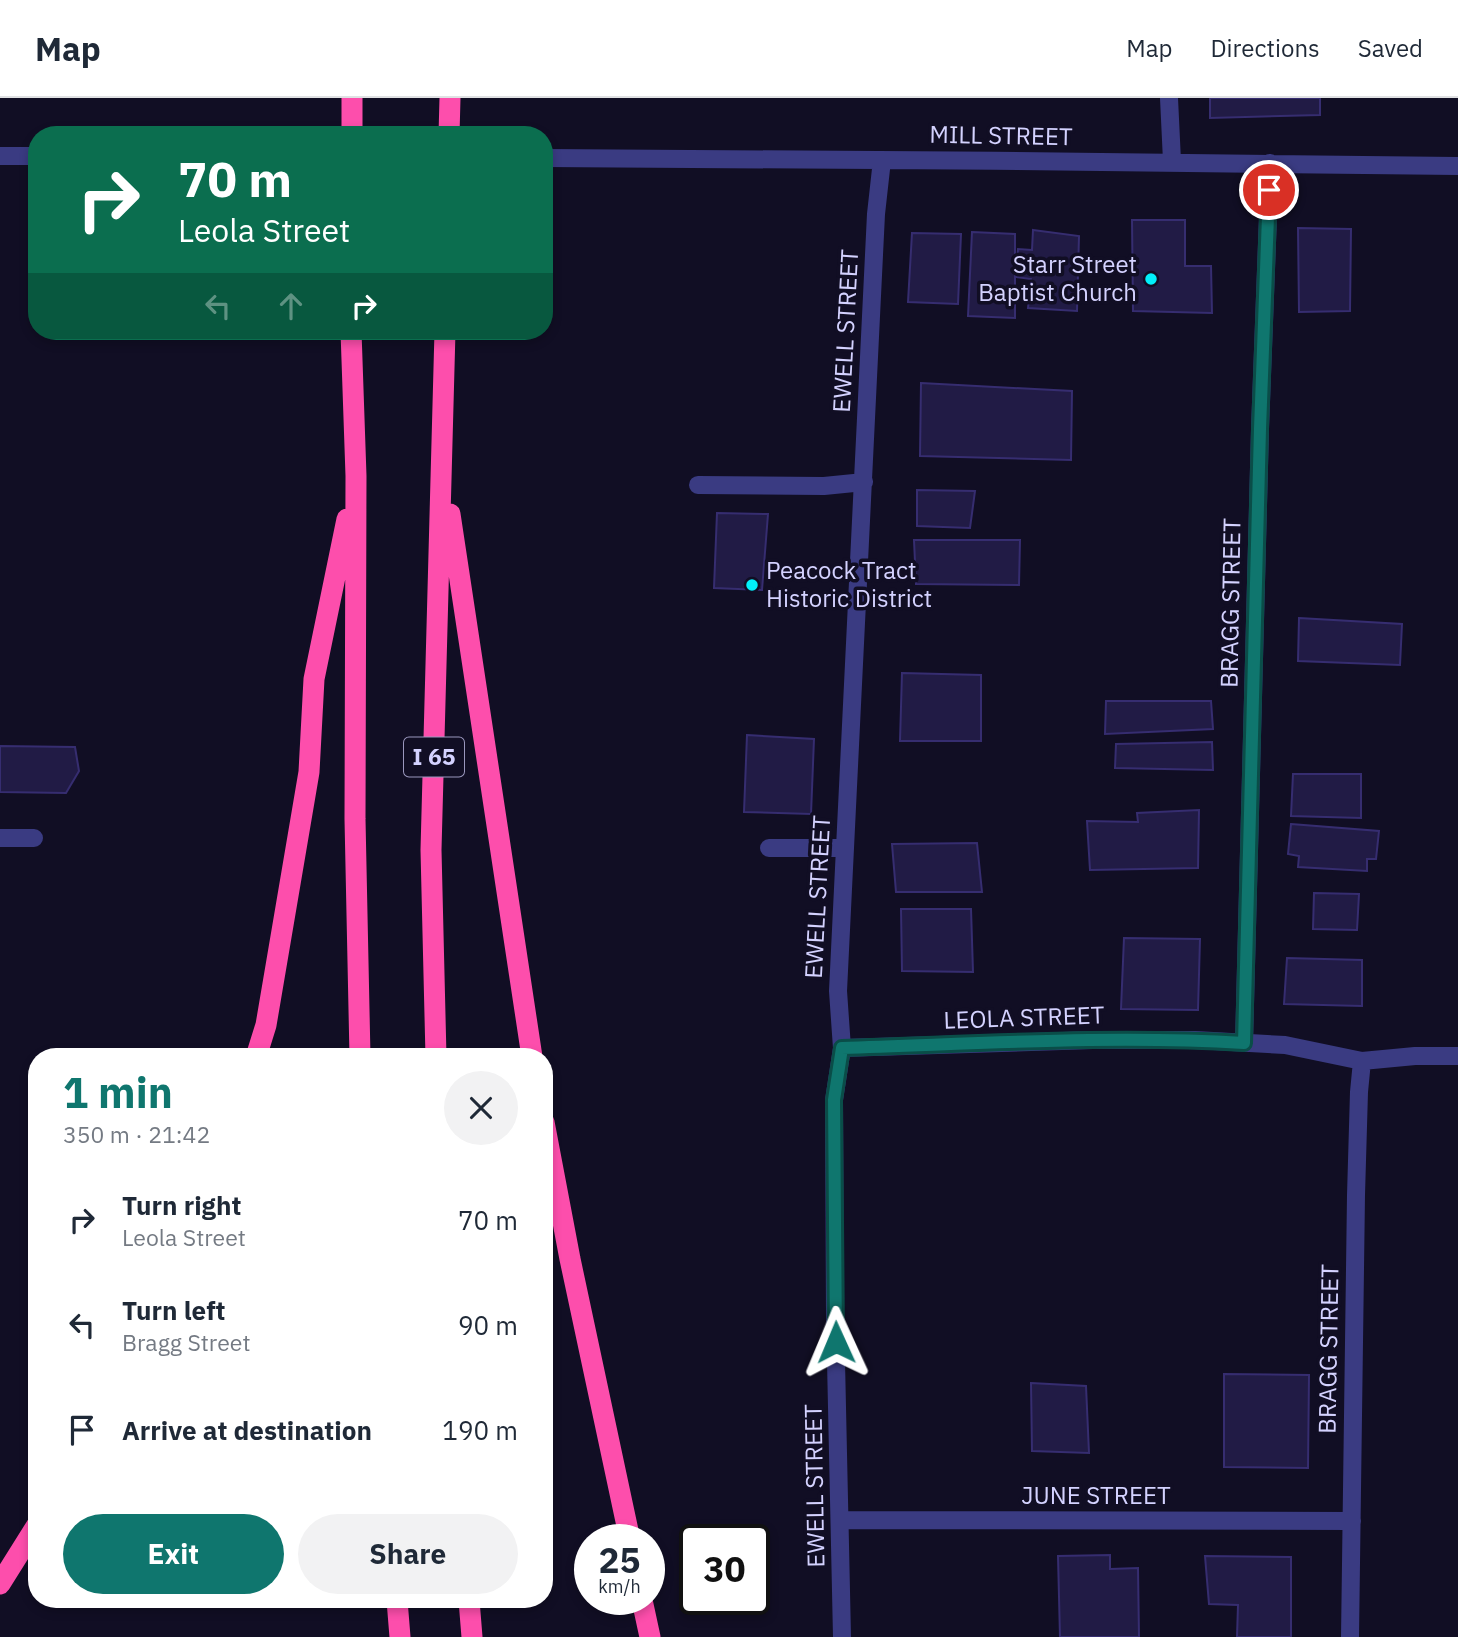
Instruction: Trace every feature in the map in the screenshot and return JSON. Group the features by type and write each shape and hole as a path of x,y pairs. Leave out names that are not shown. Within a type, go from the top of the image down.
{"highway":[{"path":"352,98 352,126"},
{"path":"449,126 450,98"},
{"path":"351,340 356,476 355,819 360,1048"},
{"name":"I 65","path":"436,1048 431,850 445,340"},
{"path":"442,457 531,1048"},
{"path":"259,1048 266,1025 309,772 314,679 356,476"},
{"path":"553,1169 627,1524"},
{"path":"0,1584 28,1539"},
{"path":"398,1608 400,1637"},
{"path":"470,1608 472,1637"},
{"path":"645,1615 650,1637"}],"street":[{"path":"1169,98 1172,161"},
{"path":"0,156 28,156"},
{"name":"MILL STREET","path":"553,158 1172,161 1458,166"},
{"name":"EWELL STREET","path":"842,1637 835,1315 834,1100 842,1048 838,991 844,848 876,214 882,160"},
{"name":"BRAGG STREET","path":"1244,1043 1260,429 1270,163"},
{"path":"698,485 824,486 864,482"},
{"path":"0,838 34,838"},
{"path":"769,848 844,848"},
{"name":"LEOLA STREET","path":"842,1048 1093,1040 1195,1040 1286,1045 1362,1061 1415,1056 1458,1056"},
{"name":"BRAGG STREET","path":"1350,1637 1356,1195 1362,1061"},
{"name":"JUNE STREET","path":"841,1520 1352,1521"}],"building":[{"path":"1210,98 1320,98 1320,115 1210,118"},
{"path":"1132,220 1185,220 1185,266 1211,266 1212,313 1133,311"},
{"path":"1298,228 1351,229 1350,311 1299,312"},
{"path":"1033,230 1079,236 1077,311 1028,308 1031,279 1016,277 1018,249 1032,250"},
{"path":"972,232 1015,234 1015,318 968,316"},
{"path":"912,233 961,234 958,304 908,302"},
{"path":"921,383 1072,391 1071,460 920,456"},
{"path":"917,490 975,491 970,528 917,526"},
{"path":"717,513 768,514 762,590 714,588"},
{"path":"914,540 1020,540 1019,585 916,584"},
{"path":"1299,618 1402,624 1400,665 1298,661"},
{"path":"902,673 981,675 981,741 900,741"},
{"path":"1106,701 1211,701 1213,729 1105,734"},
{"path":"747,735 814,739 811,814 744,812"},
{"path":"1212,742 1213,770 1115,768 1116,744"},
{"path":"0,746 75,747 79,771 66,793 0,792"},
{"path":"1293,774 1361,774 1361,818 1291,816"},
{"path":"1199,810 1198,868 1090,870 1087,821 1138,822 1137,813"},
{"path":"1291,824 1379,831 1376,859 1367,859 1367,871 1298,867 1299,856 1288,854"},
{"path":"977,843 982,892 896,892 892,844"},
{"path":"1314,893 1359,894 1357,930 1313,929"},
{"path":"901,909 971,909 973,972 902,971"},
{"path":"1124,938 1200,939 1198,1010 1121,1009"},
{"path":"1287,958 1362,960 1362,1006 1284,1004"},
{"path":"1224,1374 1309,1375 1308,1468 1224,1467"},
{"path":"1031,1383 1086,1386 1089,1453 1032,1451"},
{"path":"1110,1555 1110,1569 1138,1568 1139,1637 1060,1637 1058,1556"},
{"path":"1205,1556 1291,1557 1291,1637 1237,1637 1238,1605 1209,1604"}],"place":[{"name":"Starr Street Baptist Church","path":"1151,279"},
{"name":"Peacock Tract Historic District","path":"752,585"}],"route":[{"path":"836,1342 834,1100 842,1048 1093,1040 1244,1043 1269,190"}]}
